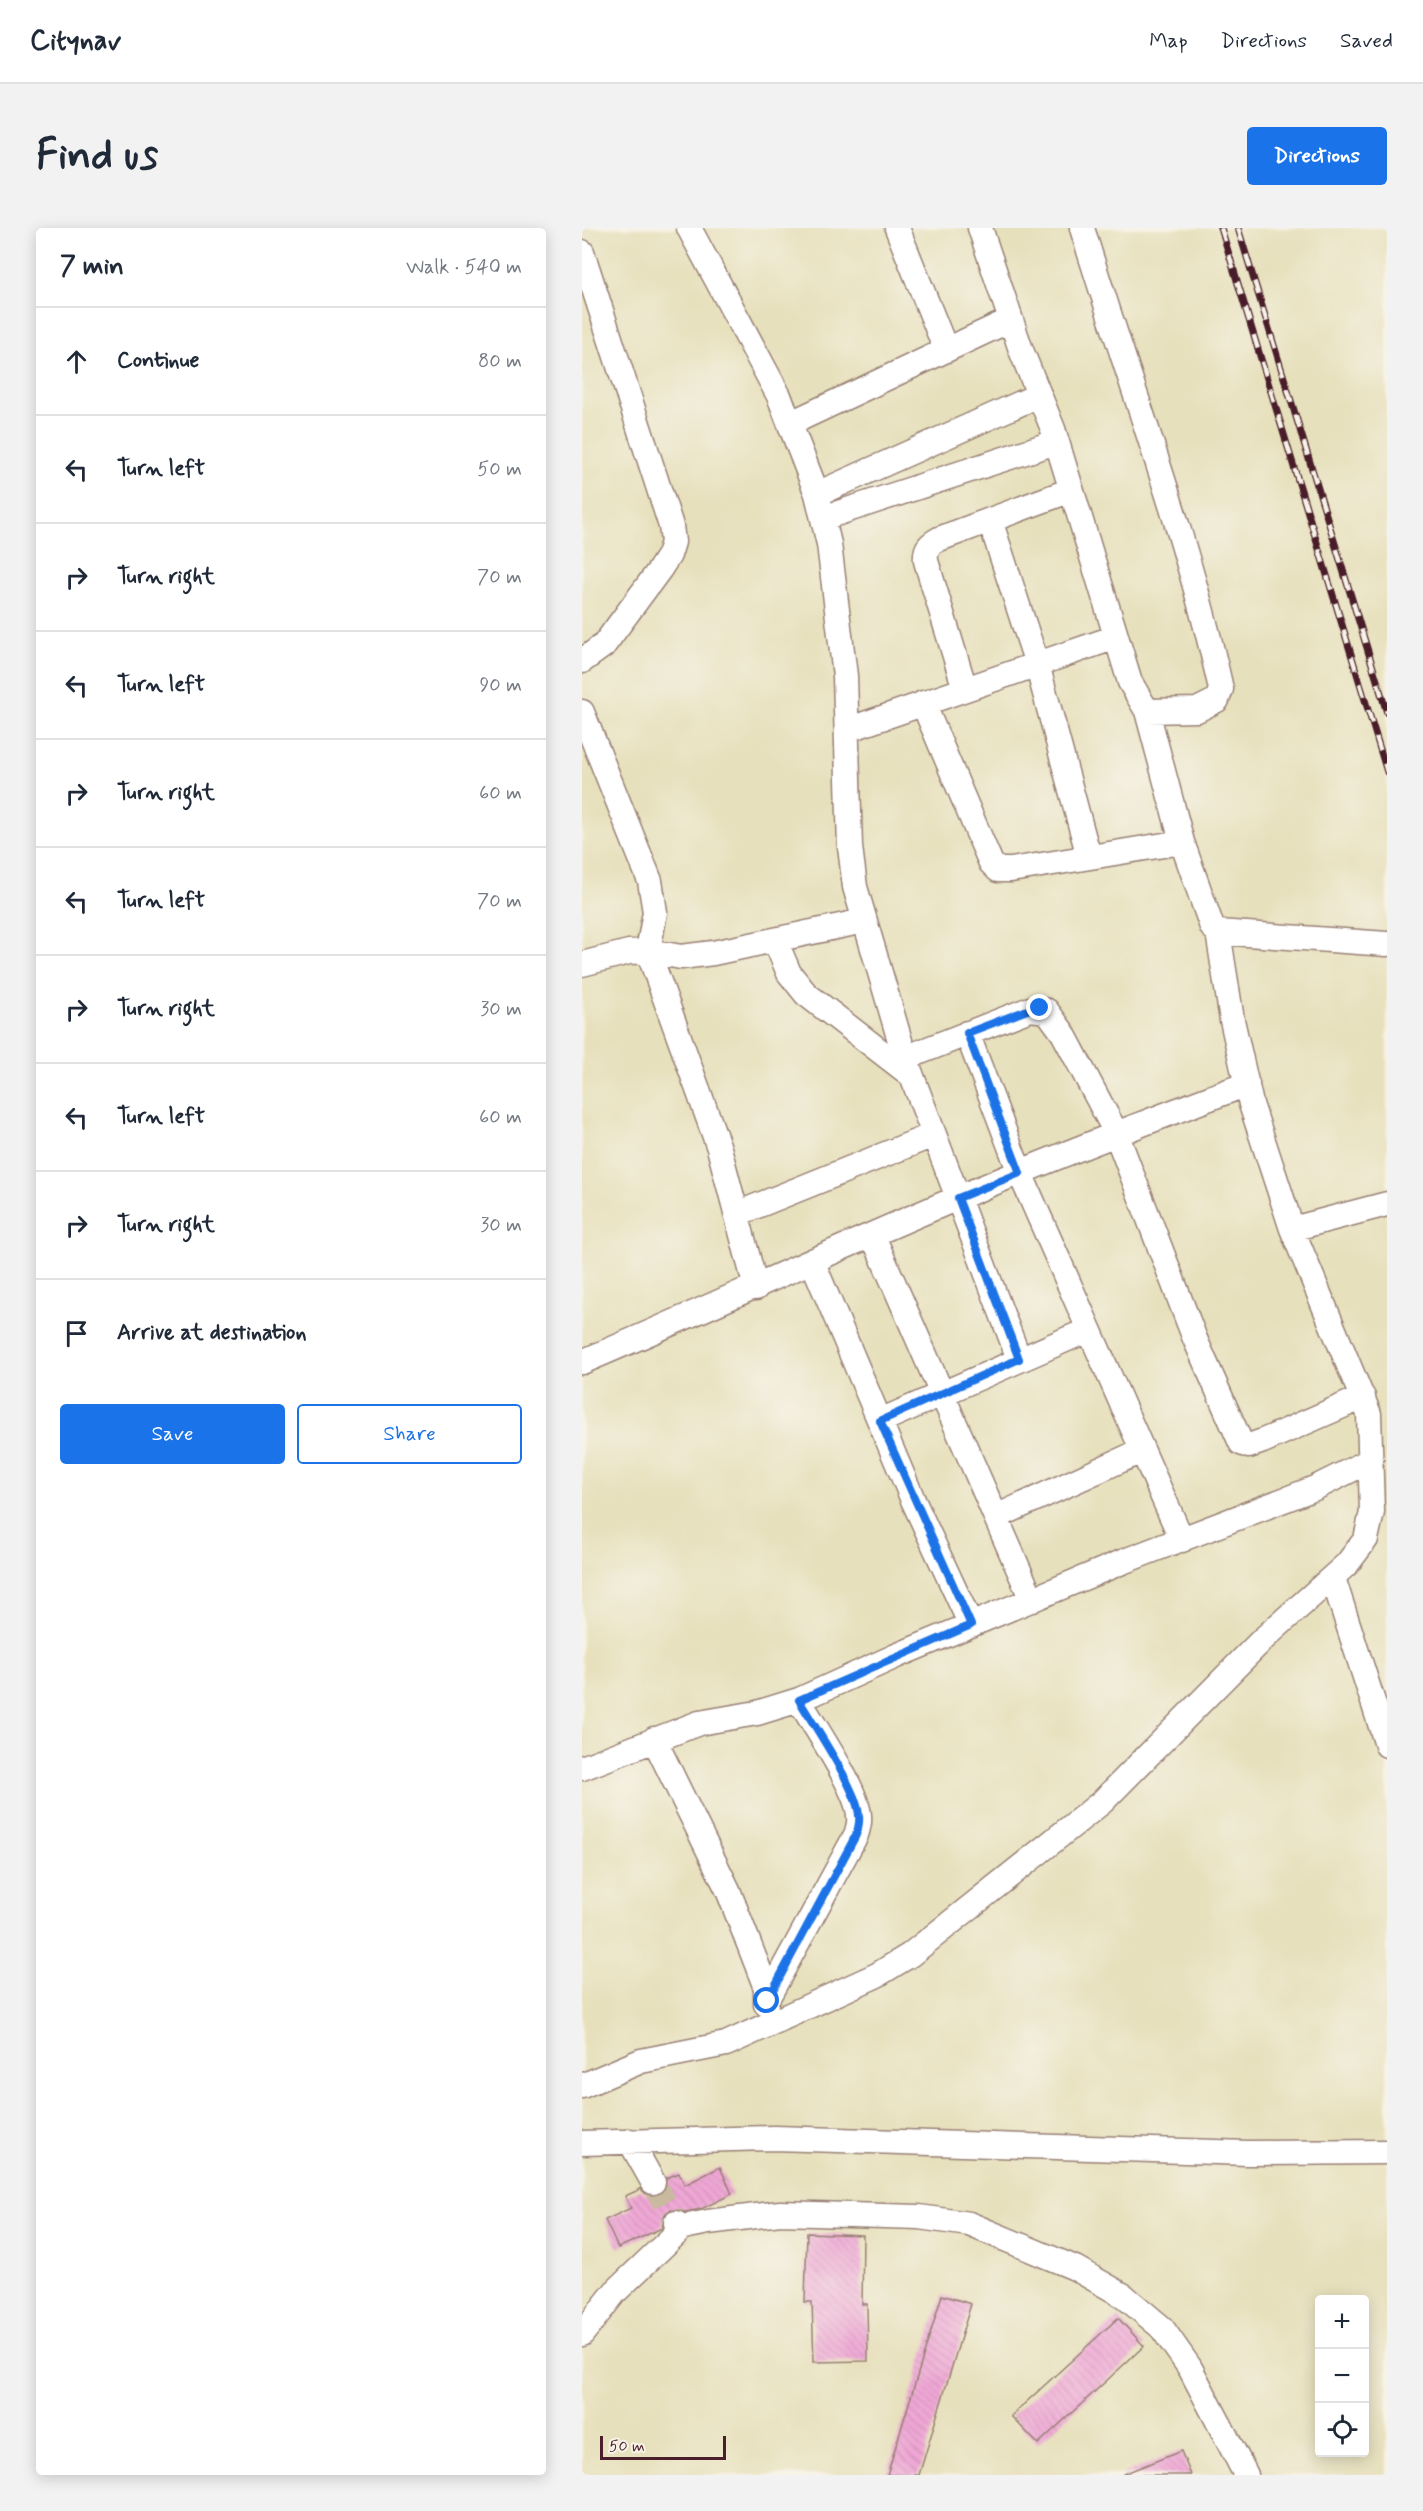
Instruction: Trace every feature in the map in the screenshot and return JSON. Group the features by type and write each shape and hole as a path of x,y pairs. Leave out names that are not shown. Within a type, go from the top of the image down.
{"street":[{"path":"689,228 779,396 817,494 839,615 847,730 850,847 855,887 908,1066 1019,1359"},
{"path":"897,228 946,350"},
{"path":"980,228 1010,320 1056,442 1130,682 1147,711 1182,842 1212,927 1218,932 1387,944"},
{"path":"1082,228 1153,440 1198,595 1221,689 1217,700 1197,710 1147,711"},
{"path":"582,252 670,526 673,542 669,555 660,569 604,645 582,661"},
{"path":"791,423 1010,320"},
{"path":"817,494 1039,395"},
{"path":"823,518 1056,442"},
{"path":"965,689 926,561 926,551 929,545 1071,490"},
{"path":"990,520 1037,664 1089,857"},
{"path":"847,730 1116,637"},
{"path":"923,704 991,863 998,870 1011,870 1182,842"},
{"path":"582,712 655,899 653,928 648,951 711,1124 756,1288"},
{"path":"582,964 629,952 648,951 681,957 864,921"},
{"path":"582,2086 641,2061 726,2043 897,1964 966,1912 1102,1802 1262,1640 1333,1578 1353,1558 1366,1539 1372,1512 1371,1460 1366,1406 1292,1229 1247,1084 1230,1009 1218,932"},
{"path":"775,940 789,973 806,994 908,1066"},
{"path":"908,1066 967,1033 1030,1009 1040,1008 1047,1011 1063,1033 1116,1133 1195,1339 1241,1443 1249,1446 1366,1406"},
{"path":"967,1033 1020,1173 1182,1540"},
{"path":"582,1362 958,1198 1116,1133 1247,1084"},
{"path":"737,1214 933,1135"},
{"path":"1292,1229 1387,1204"},
{"path":"873,1236 1032,1600"},
{"path":"813,1263 971,1625"},
{"path":"880,1421 1088,1330"},
{"path":"1366,1406 1387,1429"},
{"path":"996,1517 1141,1451"},
{"path":"582,1768 699,1723 757,1713 799,1700 1122,1562 1315,1488 1371,1460"},
{"path":"1333,1578 1387,1745"},
{"path":"756,2031 768,1997 856,1835 859,1824 858,1808 850,1791 799,1700"},
{"path":"654,1739 728,1890 768,1997"},
{"path":"582,2144 775,2138 1202,2152 1387,2152"},
{"path":"630,2142 652,2182"},
{"path":"582,2334 615,2292 677,2225 780,2213 919,2217 969,2224 1075,2268 1124,2296 1162,2328 1190,2368 1246,2475"}],"building":[{"path":"720,2167 732,2194 701,2209 685,2212 670,2210 665,2214 662,2228 618,2248 605,2220 631,2208 625,2196 641,2189 646,2194 659,2195 665,2189 666,2178 679,2173 685,2185"},
{"path":"807,2233 863,2235 862,2304 867,2304 868,2361 814,2362 812,2302 805,2302"},
{"path":"942,2295 971,2304 919,2475 887,2475"},
{"path":"1118,2318 1144,2346 1038,2444 1011,2416"},
{"path":"1181,2451 1191,2475 1123,2475 1123,2474"}],"tunnel":[{"path":"653,2182 676,2223"}],"railway":[{"path":"1221,228 1387,772"},
{"path":"1238,228 1387,713"}],"route":[{"path":"767,2001 856,1835 859,1824 855,1801 799,1700 971,1625 913,1500 880,1421 1019,1359 958,1198 1020,1173 967,1033 1030,1009 1040,1008"}]}
